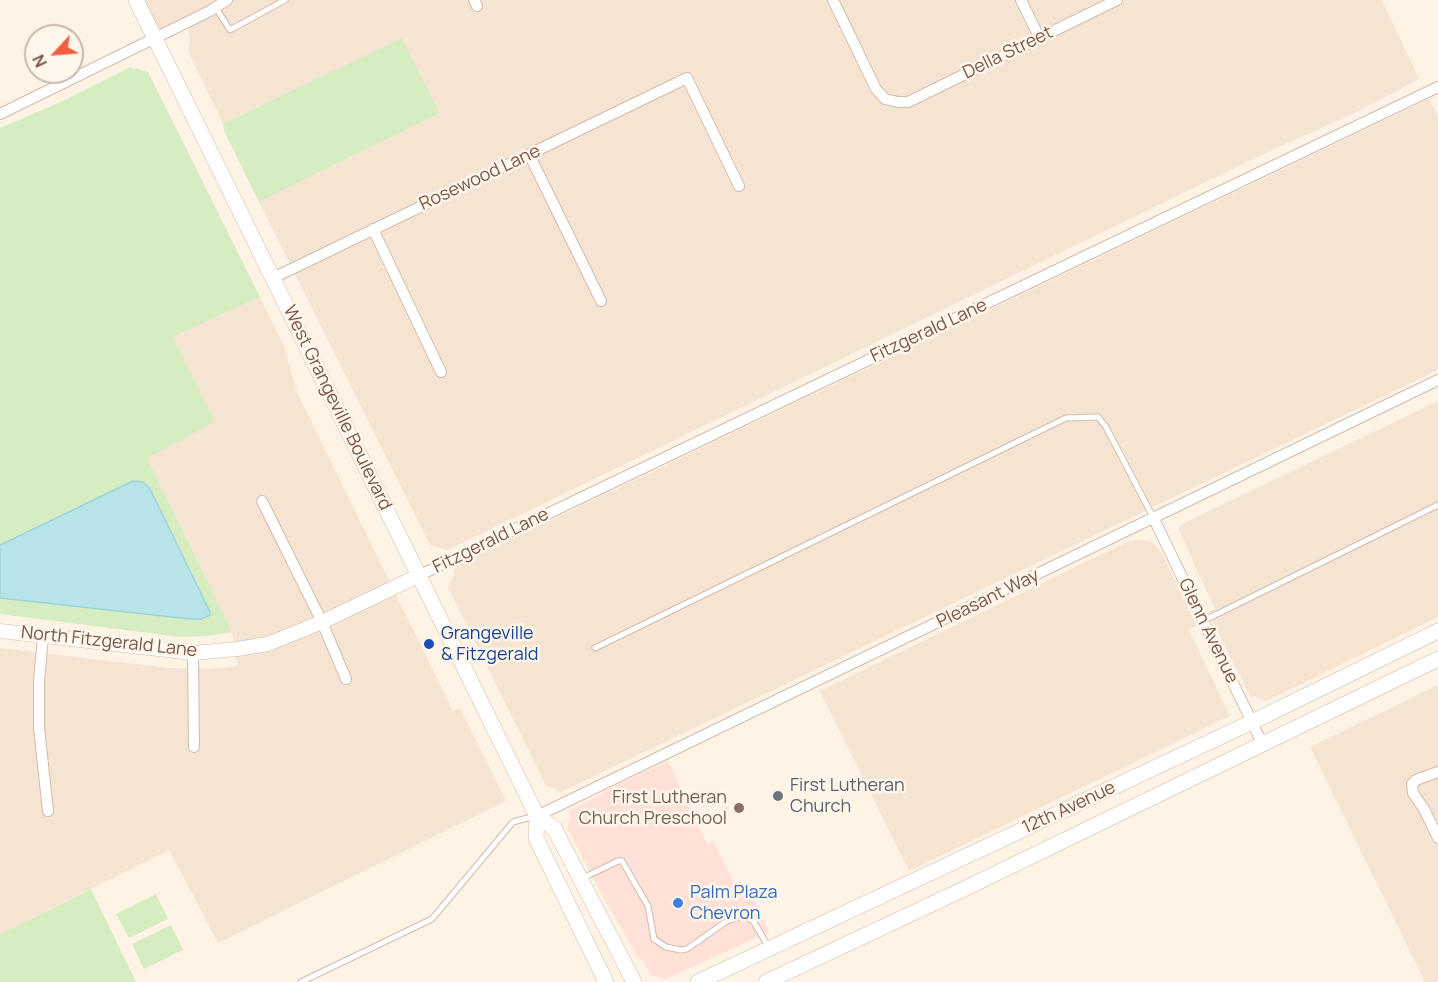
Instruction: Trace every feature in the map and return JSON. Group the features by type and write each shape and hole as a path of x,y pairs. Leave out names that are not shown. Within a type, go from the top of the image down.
{"main road":[{"name":"West Grangeville Boulevard","path":"136,0 537,816 536,838 606,982"},
{"name":"12th Avenue","path":"698,982 1252,722 1438,631"},
{"name":"12th Avenue","path":"766,982 977,883 1438,659"},
{"name":"West Grangeville Boulevard","path":"537,816 554,828 634,982"}],"street":[{"path":"0,114 216,8 227,0"},
{"name":"Della Street","path":"833,0 876,89 885,99 898,102 908,102 1117,0"},
{"path":"1021,0 1040,37"},
{"name":"Rosewood Lane","path":"273,278 687,78 740,186"},
{"name":"Fitzgerald Lane","path":"420,575 1438,87"},
{"path":"529,154 601,302"},
{"path":"373,229 441,372"},
{"name":"Pleasant Way","path":"537,816 1438,380"},
{"path":"262,501 322,622 346,679"},
{"name":"Glenn Avenue","path":"1154,519 1262,743"},
{"name":"North Fitzgerald Lane","path":"0,631 193,653 268,644 322,622 420,575"},
{"path":"43,637 39,728 48,811"},
{"path":"193,653 194,747"},
{"path":"1438,772 1416,780 1412,784 1413,793 1424,809 1438,838"}],"lane":[{"path":"216,8 230,30 285,0"},
{"path":"595,648 1066,418 1098,417 1111,436 1154,519"},
{"path":"1203,621 1438,505"},
{"path":"301,982 432,919 513,822 537,816"},
{"path":"581,879 622,861 648,906 654,939 666,947 687,949 727,921 745,915 754,922 769,950"}],"shaded area":[{"path":"136,0 1382,0 1419,79 1355,113 1276,148 448,550 430,545 259,202 440,113 402,39 223,124 188,51 190,41 187,23 155,37"},
{"path":"1429,99 1438,116 1438,370 559,793 557,789 546,786 448,587 458,565"},
{"path":"260,297 284,346 297,392 453,711 460,708 506,801 218,943 169,850 0,934 0,648 169,668 208,669 238,666 232,632 146,458 214,422 173,337"},
{"path":"1438,401 1438,617 1266,701 1255,696 1251,698 1208,612 1215,609 1179,528 1182,524"},
{"path":"1129,541 1152,542 1161,552 1197,626 1189,630 1230,716 909,871 820,691"},
{"path":"1438,685 1438,982 1425,982 1310,747"},
{"path":"668,761 707,844 713,841 741,896 750,892 769,932 666,979 651,975 644,962 638,957 567,827 571,817 568,812"}],"green space":[{"path":"402,38 440,113 259,202 224,131 223,124"},
{"path":"131,67 133,70 136,68 148,72 260,297 173,337 215,422 147,458 232,632 179,637 0,614 0,128 63,101"},
{"path":"91,889 136,982 0,982 0,934"},
{"path":"156,894 168,919 129,938 116,914"},
{"path":"171,925 183,950 144,969 132,944"}],"water":[{"path":"133,481 143,482 150,489 210,615 201,619 190,619 0,598 0,545"}],"place":[{"name":"Grangeville & Fitzgerald","path":"429,644"},
{"name":"First Lutheran Church","path":"778,796"},
{"name":"First Lutheran Church Preschool","path":"739,808"},
{"name":"Palm Plaza Chevron","path":"678,903"}]}
